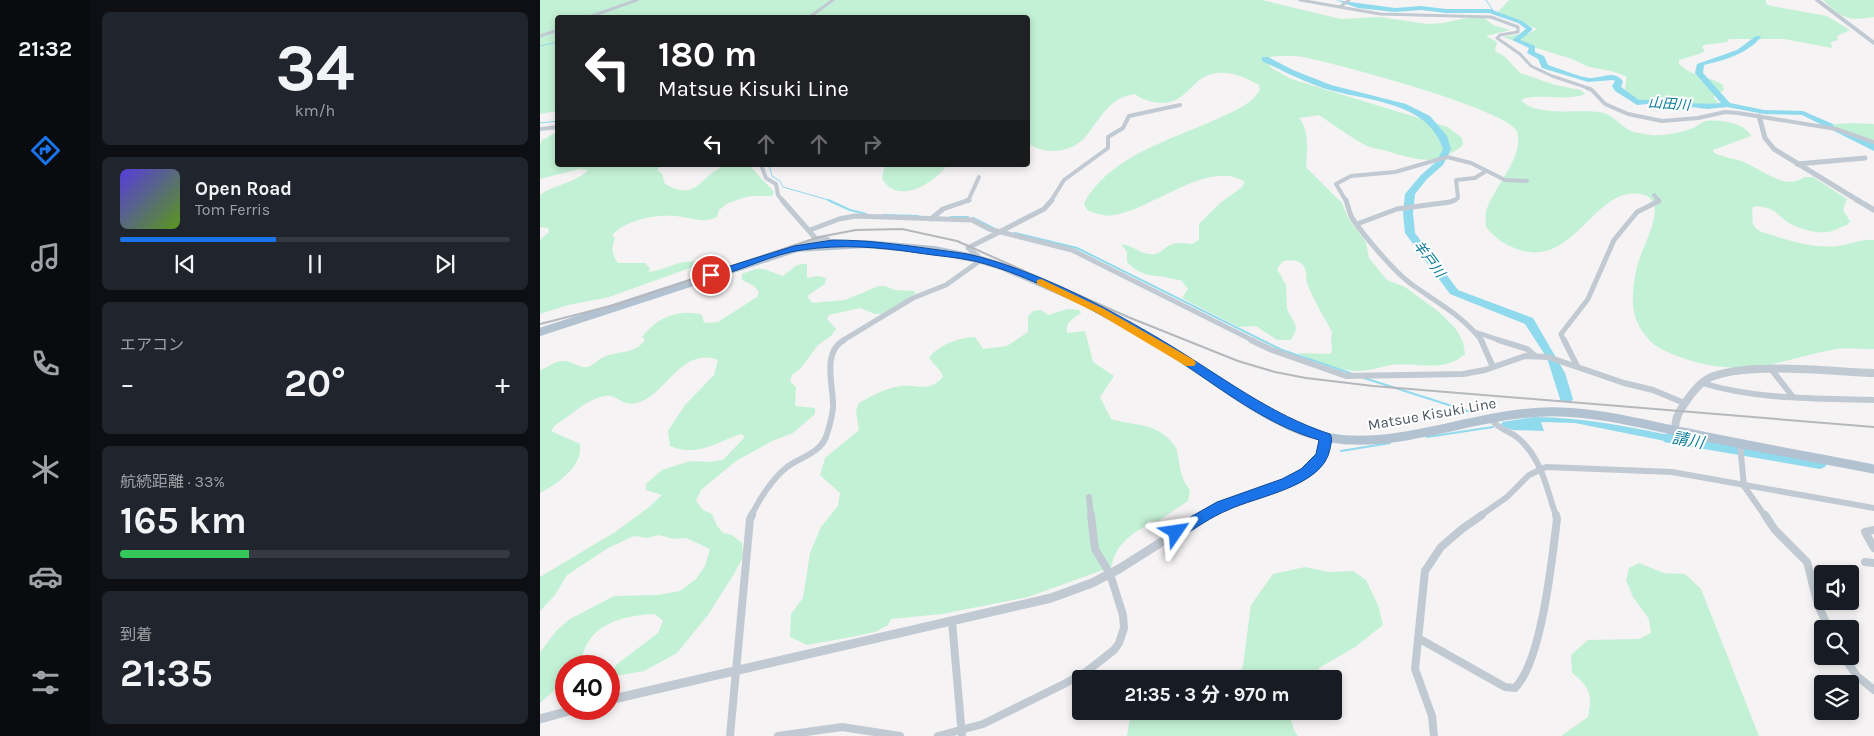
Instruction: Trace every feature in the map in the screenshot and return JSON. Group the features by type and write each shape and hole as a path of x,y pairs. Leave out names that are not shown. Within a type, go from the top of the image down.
{"main road":[{"name":"Matsue Kisuki Line","path":"540,332 797,248 833,243 860,243 979,260 1033,278 1100,311 1163,346 1266,411 1303,431 1326,437 1365,441 1390,438 1490,418 1525,413 1562,412 1675,431 1741,450 1874,469"}],"street":[{"path":"595,15 638,0"},
{"path":"812,15 833,0"},
{"path":"1300,0 1340,8 1398,15 1446,17 1483,15 1510,23 1518,27 1518,32 1497,37 1520,54 1528,64 1552,76 1592,90 1610,106 1645,118 1662,121 1681,120 1729,112 1836,129 1874,142"},
{"path":"1817,0 1874,43"},
{"path":"1340,8 1347,1"},
{"path":"540,36 555,31"},
{"path":"730,736 750,519 775,479 787,467 817,449 824,442 831,422 834,402 830,379 835,347 913,298 946,285 979,260 978,256 968,248 1044,208 1054,198 1064,180 1108,148 1108,137 1123,128 1129,116 1180,105"},
{"path":"1759,116 1767,142 1774,149 1874,210"},
{"path":"540,129 555,128"},
{"path":"1493,367 1484,344 1476,332 1447,307 1412,285 1370,241 1351,216 1345,198 1336,186 1336,183 1358,175 1395,172 1447,157 1462,160 1505,180 1527,181"},
{"path":"1797,164 1865,158"},
{"path":"762,167 766,178 776,184 778,195 817,240"},
{"path":"1357,224 1397,210 1450,202 1458,198 1456,180 1475,178 1486,171"},
{"path":"932,218 943,209 968,202 980,177"},
{"path":"1577,366 1561,334 1588,300 1608,250 1614,240 1638,212 1659,201 1654,195"},
{"path":"810,230 850,216 962,218 1072,250 1272,350 1346,376 1475,372 1518,358 1534,355 1548,357 1577,366 1624,383 1652,390 1684,403"},
{"path":"797,248 817,240 827,239 833,243"},
{"path":"1476,332 1527,349 1534,355"},
{"path":"1675,431 1675,418 1684,403 1702,382 1726,372 1771,369 1874,373"},
{"path":"1771,369 1793,397"},
{"path":"1702,382 1721,389 1793,397 1874,400"},
{"path":"1418,638 1506,687 1515,688 1521,682 1531,662 1549,585 1557,527 1556,512 1535,456 1517,437 1498,428 1490,418"},
{"path":"620,697 1051,598 1079,589 1110,574 1209,512 1286,483 1306,473 1322,456 1326,437"},
{"path":"1741,450 1744,486 1775,530 1798,550 1806,562 1818,605 1826,620"},
{"path":"1434,736 1432,716 1415,668 1425,571 1430,559 1448,538 1506,497 1531,472 1546,467 1656,470 1874,508"},
{"path":"938,736 962,734 983,724 1075,679 1114,650 1123,635 1123,615 1110,574 1095,549 1089,497"},
{"path":"1874,530 1865,532 1874,548"},
{"path":"1865,562 1874,563"},
{"path":"952,621 962,734"},
{"path":"1849,665 1857,676 1874,690"},
{"path":"540,719 555,715"},
{"path":"778,736 842,727 900,736"}],"green space":[{"path":"540,0 1262,0 1341,19 1380,17 1427,24 1443,23 1476,16 1484,18 1493,25 1510,30 1486,36 1497,42 1495,51 1504,56 1520,73 1555,85 1581,90 1585,94 1569,97 1534,97 1521,100 1536,109 1604,113 1629,130 1651,135 1667,135 1683,131 1706,121 1738,125 1744,128 1751,136 1713,150 1714,153 1741,161 1772,177 1789,182 1797,181 1804,177 1813,177 1847,199 1843,210 1850,221 1847,225 1830,231 1818,232 1800,228 1790,224 1772,210 1755,206 1752,208 1753,223 1755,228 1762,232 1810,245 1829,247 1874,240 1874,349 1836,349 1773,364 1738,368 1703,364 1664,350 1653,344 1643,333 1636,319 1633,304 1633,289 1637,267 1651,229 1655,208 1648,197 1627,194 1612,200 1571,237 1556,247 1539,252 1520,250 1505,244 1486,227 1486,214 1489,203 1516,152 1517,132 1507,123 1486,112 1457,101 1355,70 1302,57 1270,57 1267,63 1273,69 1291,79 1448,127 1462,138 1463,145 1453,152 1435,159 1417,159 1365,145 1319,115 1299,118 1306,135 1306,167 1342,203 1348,218 1366,242 1369,258 1387,280 1405,287 1439,312 1456,329 1463,342 1465,354 1457,360 1448,364 1430,366 1401,364 1370,370 1351,371 1318,362 1298,353 1330,354 1332,352 1332,332 1307,283 1304,266 1297,261 1283,261 1277,269 1286,285 1287,309 1295,324 1296,330 1291,340 1277,340 1256,326 1239,327 1182,298 1188,289 1181,280 1144,274 1136,270 1127,262 1127,252 1121,244 1142,252 1155,254 1171,245 1180,243 1192,244 1199,240 1199,224 1220,203 1241,188 1245,182 1230,176 1214,176 1179,188 1128,211 1110,215 1087,210 1084,203 1095,187 1125,161 1161,142 1235,111 1252,100 1260,90 1259,85 1234,74 1220,73 1206,76 1185,94 1171,102 1152,102 1135,94 1126,96 1107,109 1087,135 1074,146 1059,151 1042,150 1030,144 1030,15 555,15 555,111 540,114"},
{"path":"1509,0 1766,0 1766,4 1771,6 1827,16 1850,30 1837,36 1838,40 1831,42 1832,48 1784,39 1729,39 1727,42 1704,45 1702,47 1705,51 1679,60 1679,63 1688,71 1723,85 1724,90 1713,97 1718,102 1706,106 1691,106 1663,101 1637,103 1629,99 1626,94 1626,76 1589,67 1572,59 1502,37 1529,33 1537,29 1498,12"},
{"path":"1823,0 1874,0 1874,17 1857,19 1846,17"},
{"path":"1834,124 1874,124 1874,140 1832,126"},
{"path":"555,133 555,167 660,167 657,170 662,174 665,184 676,189 685,190 697,186 714,171 723,167 751,167 774,192 772,196 750,196 728,203 719,210 717,217 708,220 655,216 627,224 612,235 615,238 613,245 614,257 618,263 645,263 650,268 649,272 683,262 690,261 701,264 609,297 568,305 540,314 540,240 549,232 548,228 540,227 540,195 578,178 588,170 579,169 540,179 540,144 542,140"},
{"path":"885,167 945,167 924,185 905,191 896,190 888,186 882,178"},
{"path":"807,264 807,278 818,276 826,278 825,284 807,296 812,303 845,300 879,286 895,290 914,291 916,293 882,314 875,314 860,308 829,315 827,319 836,329 831,336 818,345 801,368 792,375 790,381 796,387 795,406 815,408 815,414 793,433 772,441 736,461 701,490 696,501 703,510 712,514 717,526 723,533 732,535 742,543 743,557 708,615 677,653 644,671 620,675 620,662 658,633 663,621 655,614 627,617 618,620 610,623 595,634 587,644 582,655 555,655 555,690 540,703 540,652 557,630 570,619 614,596 658,595 680,591 696,579 705,566 710,549 686,538 673,539 659,535 647,538 634,536 608,548 567,575 555,595 540,611 540,577 615,532 648,508 662,495 646,490 646,484 662,470 690,461 709,462 723,460 745,437 741,434 698,450 680,449 670,446 668,431 685,405 714,375 718,360 697,359 679,369 648,398 632,404 622,402 610,396 598,398 585,404 555,425 551,431 580,444 579,455 577,462 569,472 540,493 540,370 561,361 588,367 609,355 632,350 642,344 645,339 642,337 648,330 669,316 693,313 702,315 704,323 718,322 757,297 759,292 754,286 742,280 742,274 755,269 763,269 783,276 797,265"},
{"path":"1068,309 1079,310 1081,313 1068,323 1067,333 1085,331 1093,362 1114,376 1100,397 1111,419 1150,428 1171,441 1177,450 1182,476 1190,490 1188,501 1158,521 1147,521 1148,525 1134,533 1120,547 1111,567 1028,597 942,614 891,619 888,625 875,632 807,645 790,637 791,614 803,598 810,553 821,527 838,506 840,493 820,475 825,458 859,430 856,410 859,403 895,387 926,387 937,382 943,377 929,358 944,345 975,337 983,349 1007,346 1028,332 1028,316 1033,311 1041,310 1048,315"},
{"path":"1639,563 1664,573 1685,574 1701,589 1759,736 1561,736 1588,717 1590,703 1589,692 1586,687 1572,673 1571,655 1588,640 1639,639 1651,633 1649,619 1633,597 1626,580 1629,568"},
{"path":"1305,567 1329,572 1353,571 1366,580 1378,605 1383,625 1355,647 1319,670 1241,670 1251,605 1273,574"},
{"path":"1130,720 1291,720 1298,736 1127,736"}],"water":[{"path":"1534,417 1591,421 1628,427 1684,438 1685,445 1575,423 1541,422 1544,431 1513,430 1501,426 1502,422"}],"waterway":[{"name":"山田川","path":"1338,0 1358,6 1395,10 1421,8 1446,11 1490,11 1520,22 1530,29 1515,40 1533,47 1531,53 1541,58 1545,66 1588,80 1608,77 1616,78 1619,81 1616,86 1618,89 1637,103 1658,101 1707,107 1727,105"},
{"path":"1486,0 1494,12"},
{"path":"1727,105 1699,73 1701,64 1739,51 1758,37"},
{"path":"540,46 555,43"},
{"name":"羊戸川","path":"1265,59 1290,72 1328,87 1403,106 1427,118 1443,136 1447,149 1440,163 1424,177 1410,194 1408,213 1410,233 1454,292 1529,321 1549,354"},
{"name":"山田川","path":"1727,105 1764,112 1803,113 1830,126"},
{"path":"540,123 555,121"},
{"name":"山田川","path":"1833,129 1859,139 1874,148"},
{"path":"770,167 772,176 780,181 783,187 832,201"},
{"path":"828,200 850,210 866,214"},
{"path":"883,215 918,216"},
{"path":"951,217 968,217"},
{"path":"973,218 993,228"},
{"path":"1015,233 1077,248 1282,350 1350,373"},
{"name":"羊戸川","path":"1552,359 1559,373 1566,399"},
{"name":"請川","path":"1364,378 1474,413"},
{"path":"1427,437 1493,427"},
{"name":"請川","path":"1669,438 1820,463"},
{"path":"1341,451 1390,443"}],"railway":[{"path":"540,324 618,304 819,237 856,230 902,229 957,241 1128,317 1238,361 1275,372 1306,378 1373,386 1874,427"}],"slow traffic":[{"path":"1041,282 1100,311 1190,363"}],"route":[{"path":"711,275 797,248 833,243 860,243 934,251 977,259 1033,278 1100,311 1163,346 1283,421 1303,431 1326,437 1322,456 1306,473 1286,483 1222,506 1176,532"}]}
